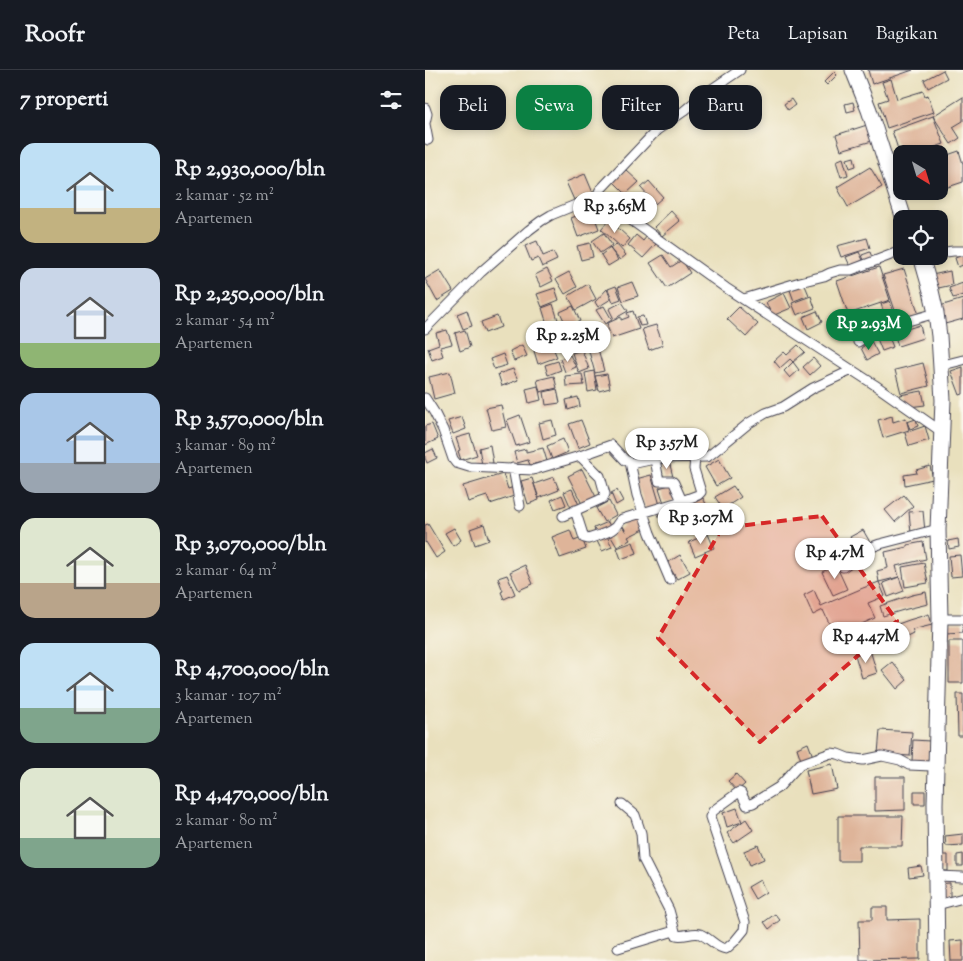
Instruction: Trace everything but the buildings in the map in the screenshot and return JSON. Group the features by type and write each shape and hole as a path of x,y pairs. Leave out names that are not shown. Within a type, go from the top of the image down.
{"highway":[{"path":"853,70 869,110 901,210"},
{"path":"859,70 906,210"},
{"path":"917,265 939,366"},
{"path":"924,265 936,313 940,430 940,619 934,766 933,904 930,961"},
{"path":"937,961 933,904 937,876 932,594 940,430"}],"street":[{"path":"596,198 599,190 657,130 740,70"},
{"path":"425,108 428,140"},
{"path":"425,329 481,272 529,230 551,215 590,198 596,198 617,210 726,288 940,430"},
{"path":"948,252 963,251"},
{"path":"744,299 840,270 851,270 893,254"},
{"path":"858,342 880,328 929,315"},
{"path":"939,366 963,360"},
{"path":"425,398 443,430 449,452 456,463 469,467 533,470 611,445 625,460 636,463 655,459 711,455 749,423 766,413 783,407 813,388 852,370"},
{"path":"563,516 603,498 605,494 600,476 580,456"},
{"path":"575,510 586,540 612,530 617,522 622,519 698,495 701,492 694,469 695,457"},
{"path":"655,459 659,482 674,482 677,485 682,501"},
{"path":"629,462 650,533 670,580"},
{"path":"513,468 520,506"},
{"path":"843,567 869,548 934,530"},
{"path":"940,619 963,619"},
{"path":"622,804 635,815 641,833 643,859 669,910 676,935 700,934 726,949 745,930 745,922 710,817 713,811 737,793 741,793 747,805 750,805 779,787 800,764 831,753 863,760 882,756 900,760 909,765 934,766"},
{"path":"937,876 963,877"},
{"path":"933,904 963,898"},
{"path":"618,948 674,931"}],"highlighted area":[{"path":"822,516 897,621 760,742 658,638 722,528"}]}
